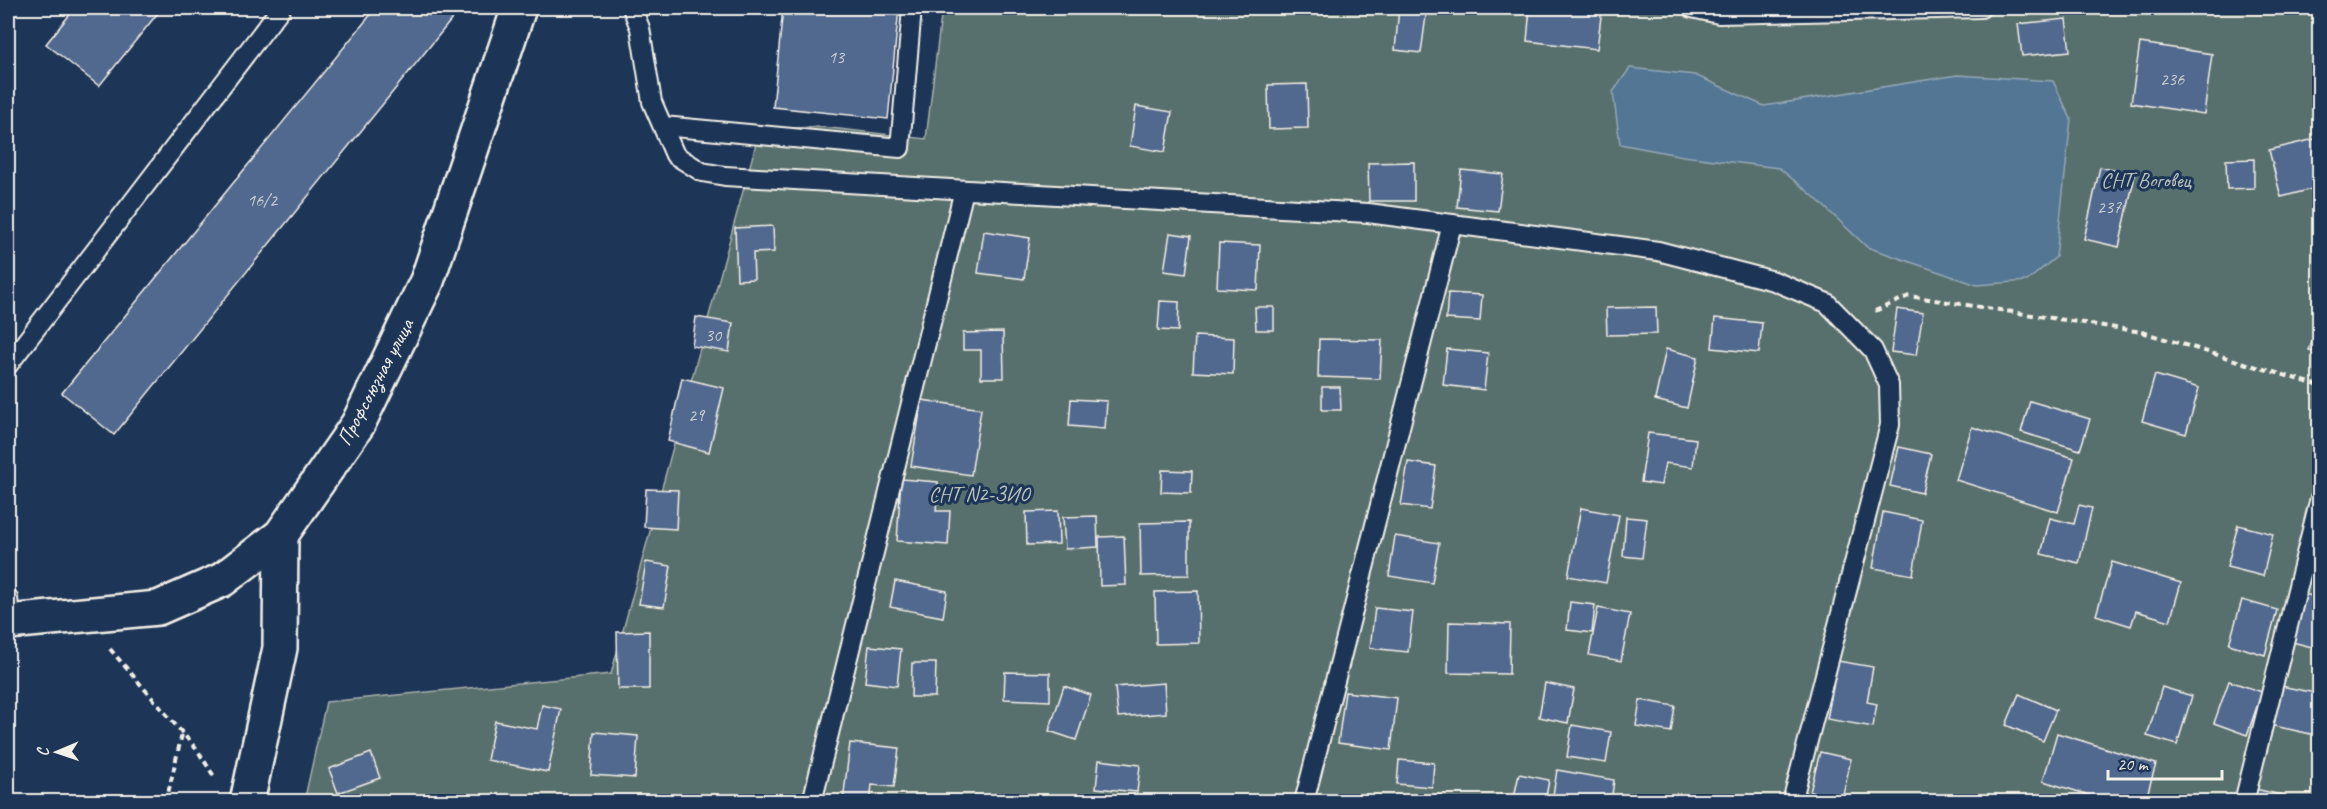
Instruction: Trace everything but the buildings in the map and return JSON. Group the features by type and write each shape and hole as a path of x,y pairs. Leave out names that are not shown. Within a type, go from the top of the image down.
{"main road":[{"name":"Профсоюзная улица","path":"8,614 82,617 158,608 222,580 281,535 358,424 427,281 519,8"},
{"path":"247,801 280,648 281,535"}],"lane":[{"path":"8,365 281,8"},
{"path":"632,8 640,28 652,102 675,155 702,172 724,176 1368,213 1658,251 1774,282 1827,303 1874,350 1889,385 1890,425 1792,801"},
{"path":"663,126 900,148 912,8"},
{"path":"1692,8 1719,14 1981,8"},
{"path":"812,801 964,190"},
{"path":"1304,801 1452,224"},
{"path":"2244,801 2319,498"}],"path":[{"path":"1847,323 1909,296 2142,332 2319,386"},
{"path":"82,617 198,751 217,781"},
{"path":"166,801 182,733"}],"green space":[{"name":"СНТ N2-ЗИО","path":"942,8 2319,8 2319,801 304,802 326,702 611,674 760,129 822,127 926,139"}],"water":[{"path":"1630,68 1695,75 1764,106 1957,75 2053,81 2071,119 2056,257 2027,281 1977,285 1867,247 1812,195 1779,168 1683,156 1620,144 1613,92"}],"park label":[{"name":"СНТ Воговец","path":"2146,180"}]}
